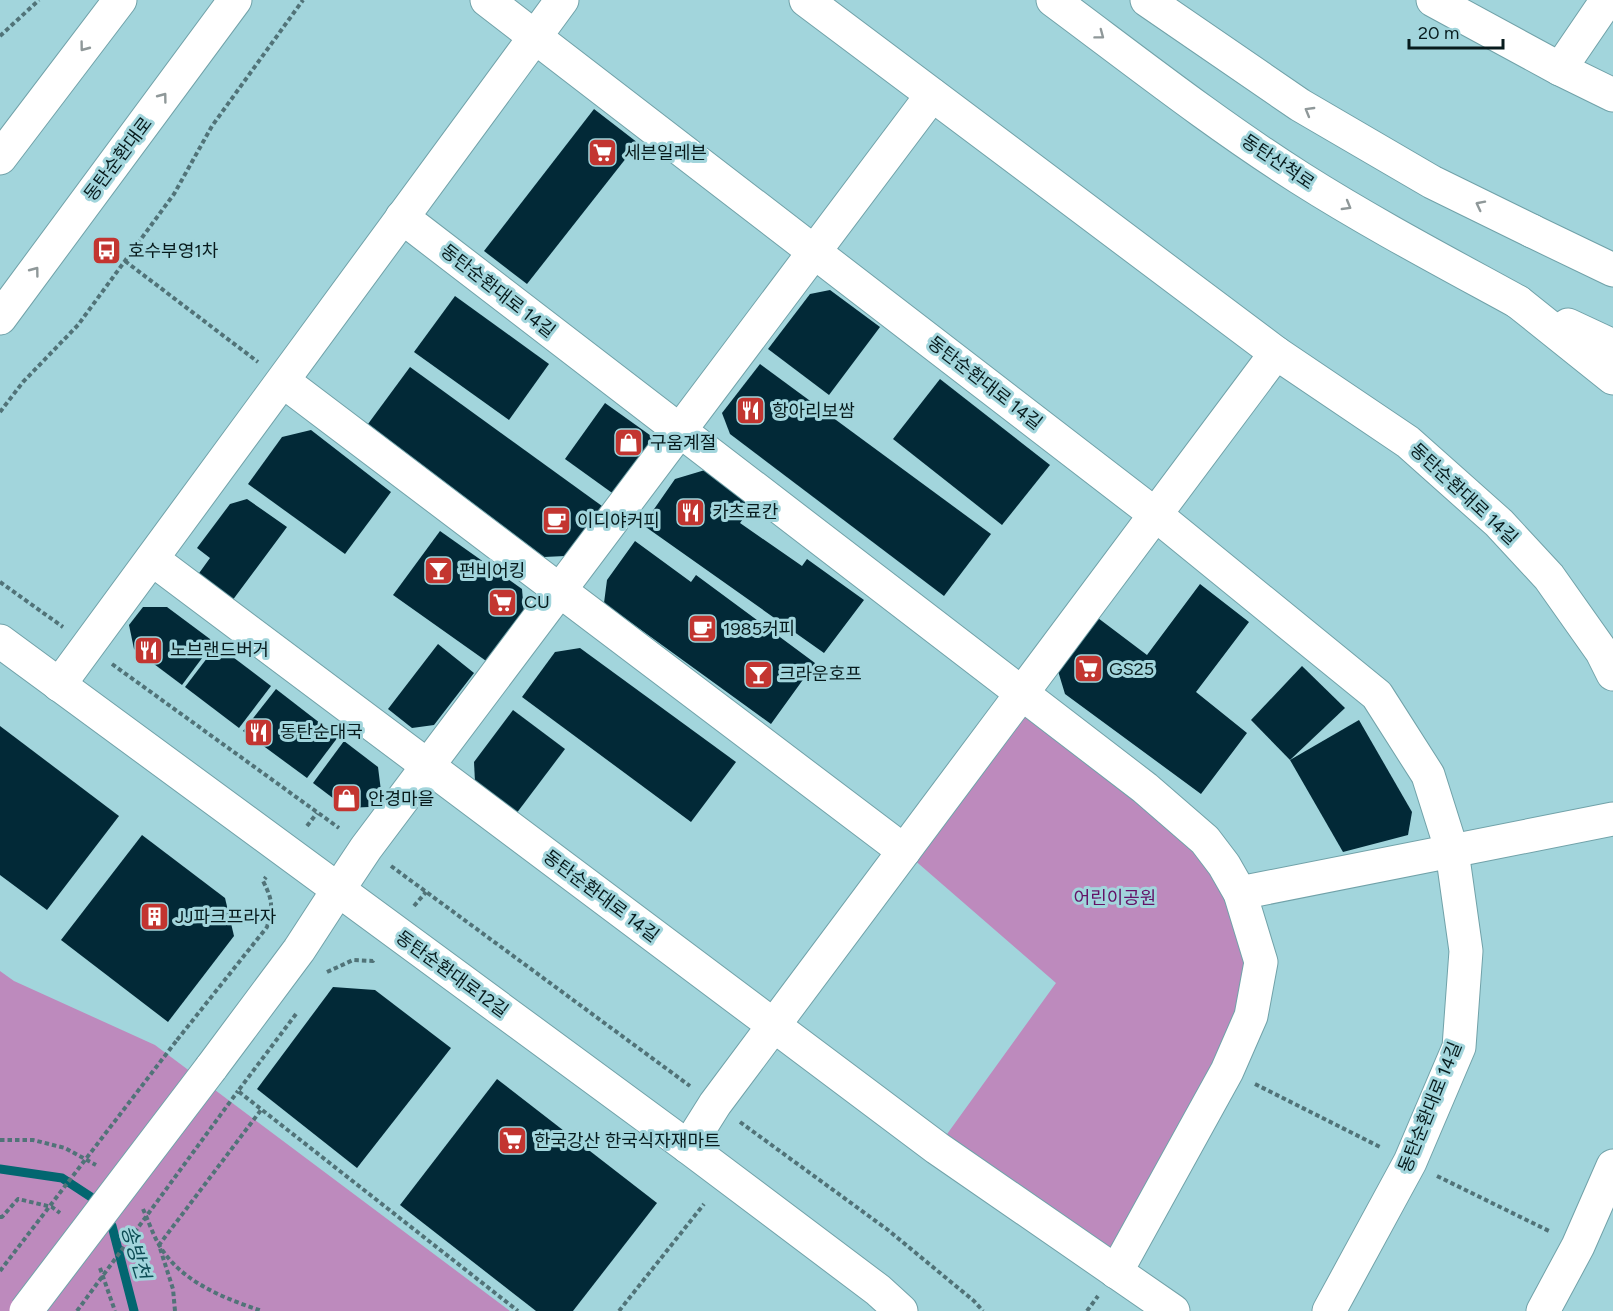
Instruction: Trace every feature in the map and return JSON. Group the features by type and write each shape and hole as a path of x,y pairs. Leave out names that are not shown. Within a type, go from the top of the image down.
{"main road":[{"path":"0,158 120,0"},
{"name":"동탄순환대로","path":"0,318 236,0"},
{"name":"동탄순환대로 14길","path":"487,0 1156,515 1377,695 1428,775 1452,851 1466,951 1459,1047 1410,1162 1329,1311"},
{"path":"59,685 562,0"},
{"name":"동탄순환대로 14길","path":"806,0 1276,353 1408,442 1499,523 1549,577 1602,651 1613,674"},
{"name":"동탄산척로","path":"1053,0 1192,104 1300,178 1411,244 1518,302"},
{"path":"1147,0 1300,105 1432,182 1613,270"},
{"path":"1433,0 1613,95"},
{"path":"1560,69 1607,0"},
{"path":"26,1311 299,950 366,848 932,95"},
{"name":"동탄순환대로 14길","path":"402,217 1145,788 1205,840 1224,865 1240,892 1261,962 1251,1016 1222,1080 1116,1272"},
{"path":"1532,231 1613,262"},
{"path":"1518,302 1613,346"},
{"path":"1518,302 1613,378"},
{"path":"688,1147 715,1104 1276,353"},
{"path":"283,381 904,851"},
{"name":"동탄순환대로 14길","path":"152,559 937,1148 1173,1311"},
{"name":"동탄순환대로12길","path":"0,641 688,1147 878,1290 902,1311"},
{"path":"1240,892 1613,819"},
{"path":"1543,1311 1578,1246 1613,1166"}],"path":[{"path":"0,36 39,0"},
{"path":"0,412 23,382 78,325 174,194 212,126 303,0"},
{"path":"125,261 283,381"},
{"path":"0,582 317,813"},
{"path":"0,1271 177,1040 267,927 273,907 271,896 263,881"},
{"path":"426,892 678,1077"},
{"path":"321,980 328,970 353,960 373,961"},
{"path":"77,1311 300,1007"},
{"path":"238,1091 518,1311"},
{"path":"174,1311 173,1289 159,1245 261,1110"},
{"path":"760,1137 888,1230 983,1311"},
{"path":"619,1311 704,1204"}],"green space":[{"name":"어린이공원","path":"1022,694 1205,840 1261,962 1116,1272 937,1148 1056,983 904,851"},
{"path":"0,971 14,981 155,1045 510,1311 0,1311"}],"building":[{"path":"594,109 638,143 527,284 484,251"},
{"path":"830,290 880,327 829,395 768,349 810,294"},
{"path":"455,296 549,364 509,420 414,352"},
{"path":"760,364 991,534 944,596 730,434 722,413"},
{"path":"410,367 602,506 565,556 544,557 368,424"},
{"path":"940,379 1050,465 1002,525 893,439"},
{"path":"605,403 654,438 615,495 565,459"},
{"path":"311,430 391,492 345,554 248,484 282,437"},
{"path":"705,470 754,504 740,523 802,566 807,559 864,600 824,653 643,525 675,479"},
{"path":"247,499 287,527 232,601 197,576 210,558 197,548 230,504"},
{"path":"440,531 522,589 524,613 489,663 393,595"},
{"path":"635,541 691,582 696,575 815,663 771,724 604,603 607,580"},
{"path":"1200,584 1249,622 1196,692 1247,733 1201,794 1065,694 1058,671 1098,618 1147,655"},
{"path":"143,607 167,607 214,642 182,685 134,649 129,625"},
{"path":"438,644 474,673 434,725 412,728 388,709"},
{"path":"217,645 271,686 239,728 185,687"},
{"path":"580,648 736,762 691,822 522,697 555,652"},
{"path":"1302,666 1345,708 1290,760 1251,720"},
{"path":"276,689 338,737 307,778 243,731"},
{"path":"513,710 565,749 516,814 475,782 474,762"},
{"path":"1359,720 1412,812 1408,835 1343,852 1290,760"},
{"path":"0,726 119,816 47,910 0,875"},
{"path":"344,741 378,767 381,791 369,807 346,808 313,783"},
{"name":"JJ파크프라자","path":"142,835 225,898 234,936 168,1022 61,940"},
{"path":"333,987 375,990 451,1048 357,1168 257,1089"},
{"name":"한국강산 한국식자재마트","path":"497,1079 657,1203 573,1311 536,1311 400,1205"}],"waterway":[{"name":"송방천","path":"0,1169 62,1178 91,1197 112,1226 134,1311"}],"place":[{"name":"세븐일레븐","path":"603,153"},
{"name":"호수부영1차","path":"107,251"},
{"name":"항아리보쌈","path":"751,411"},
{"name":"구움계절","path":"629,443"},
{"name":"카츠료칸","path":"691,512"},
{"name":"이디야커피","path":"556,521"},
{"name":"펀비어킹","path":"438,571"},
{"name":"CU","path":"503,602"},
{"name":"1985커피","path":"702,629"},
{"name":"노브랜드버거","path":"149,650"},
{"name":"GS25","path":"1088,669"},
{"name":"크라운호프","path":"758,674"},
{"name":"동탄순대국","path":"259,732"},
{"name":"안경마을","path":"347,799"},
{"name":"JJ파크프라자","path":"154,917"},
{"name":"한국강산 한국식자재마트","path":"513,1141"}]}
